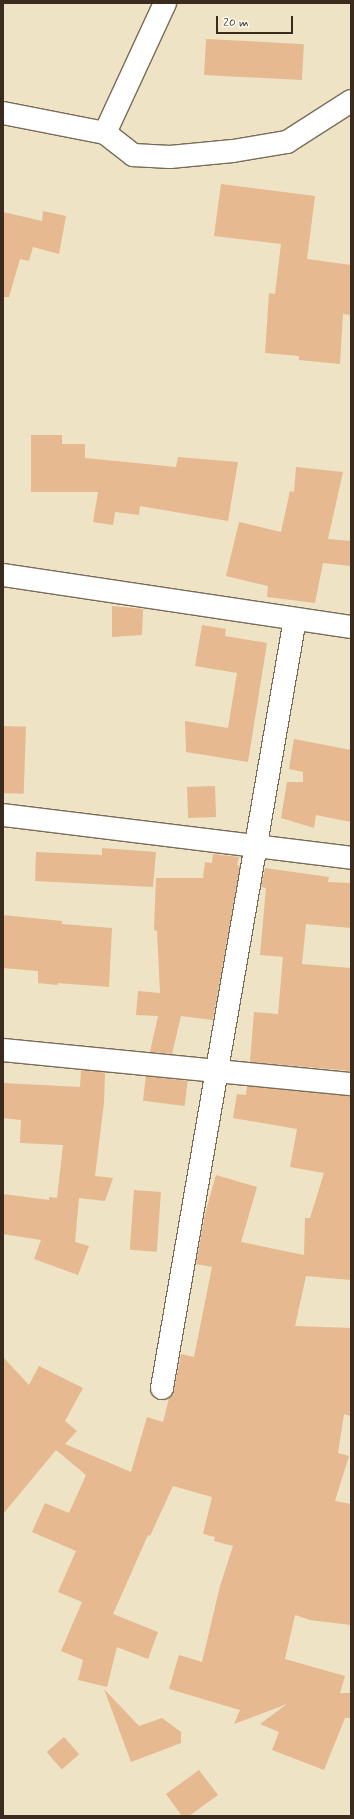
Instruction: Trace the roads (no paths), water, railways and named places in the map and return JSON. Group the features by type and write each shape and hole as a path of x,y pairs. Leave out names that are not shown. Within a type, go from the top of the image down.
{"street":[{"path":"105,133 165,3"},
{"path":"3,113 105,133 133,155 170,157 233,151 287,142 351,101"},
{"path":"3,575 351,627"},
{"path":"162,1388 295,619"},
{"path":"3,814 351,858"},
{"path":"3,1050 351,1084"}]}
